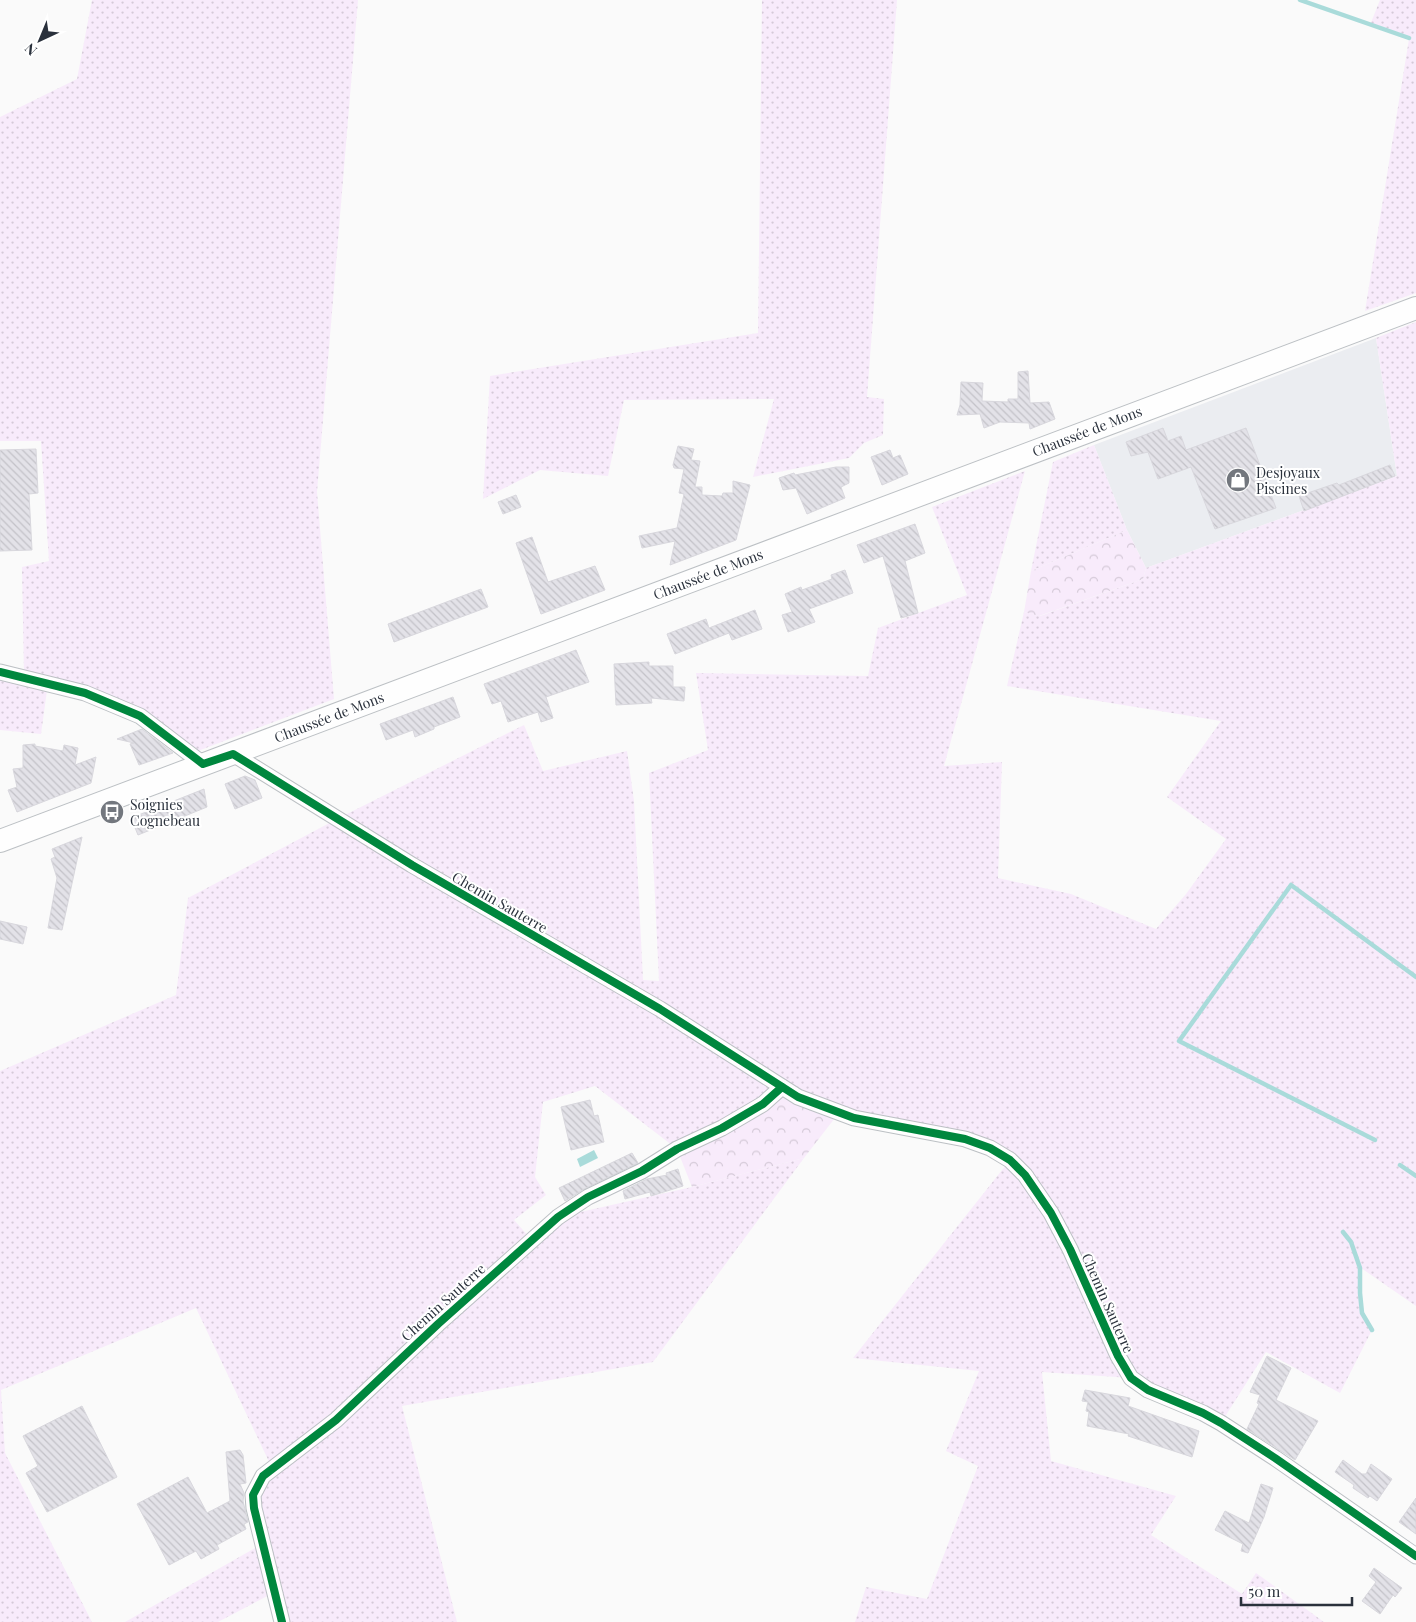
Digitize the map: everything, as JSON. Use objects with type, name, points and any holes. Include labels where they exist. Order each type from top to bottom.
[{"type":"main road","name":"Chaussée de Mons","points":[[0,841],[1416,308]]},
{"type":"street","points":[[0,672],[86,693],[132,713],[163,733],[203,764]]},
{"type":"street","name":"Chemin Sauterre","points":[[233,754],[420,869],[660,1009],[798,1098],[838,1114],[965,1139],[990,1148],[1010,1160],[1025,1175],[1051,1213],[1074,1257],[1118,1356],[1131,1378],[1148,1390],[1203,1413],[1221,1424],[1416,1556]]},
{"type":"street","name":"Chemin Sauterre","points":[[282,1622],[254,1508],[254,1495],[257,1485],[263,1476],[336,1420],[438,1324],[558,1217],[588,1197],[722,1128],[763,1104],[782,1087]]},
{"type":"shaded area","points":[[1376,338],[1397,476],[1146,568],[1127,530],[1094,445]]},
{"type":"green space","points":[[92,0],[358,0],[317,492],[334,699],[190,754],[163,733],[48,683],[41,734],[0,730],[0,672],[24,676],[22,567],[49,561],[41,441],[0,441],[0,117],[77,79]]},
{"type":"green space","points":[[762,0],[897,0],[867,397],[884,399],[883,435],[864,443],[849,458],[753,477],[774,399],[624,400],[608,476],[540,470],[483,499],[490,376],[758,333]]},
{"type":"green space","points":[[1380,0],[1416,0],[1416,293],[1365,311],[1409,39],[1370,25]]},
{"type":"green space","points":[[1416,322],[1416,1306],[1361,1268],[1361,1300],[1372,1330],[1340,1393],[1266,1352],[1221,1423],[1131,1378],[1042,1372],[1051,1461],[1176,1496],[1151,1535],[1242,1594],[1256,1573],[1324,1622],[855,1622],[866,1587],[927,1599],[978,1466],[946,1451],[979,1371],[853,1358],[1010,1160],[990,1148],[838,1114],[677,1149],[595,1086],[543,1102],[535,1177],[546,1195],[514,1220],[531,1239],[558,1217],[692,1187],[804,1158],[653,1362],[402,1406],[457,1622],[282,1622],[275,1592],[218,1622],[125,1622],[262,1544],[254,1508],[272,1468],[196,1308],[1,1390],[5,1453],[92,1622],[0,1622],[0,1071],[176,995],[188,898],[337,819],[524,725],[543,771],[627,751],[634,801],[643,980],[659,981],[649,773],[708,750],[696,673],[868,676],[878,628],[967,595],[932,507],[1025,471],[944,766],[1002,762],[998,878],[1071,894],[1156,929],[1186,894],[1226,839],[1167,797],[1221,721],[1007,686],[1024,612],[1040,616],[1143,579],[1146,568],[1397,476],[1376,338]]},
{"type":"green space","points":[[1094,445],[1127,530],[1031,571],[1053,462]]},
{"type":"green space","points":[[1127,530],[1146,568],[1143,579],[1039,616],[1024,612],[1031,571]]},
{"type":"green space","points":[[782,1087],[838,1114],[804,1158],[692,1187],[677,1149]]},
{"type":"water","points":[[594,1150],[598,1158],[580,1167],[577,1159]]},
{"type":"building","points":[[1028,371],[1030,403],[1049,402],[1055,419],[1030,429],[1029,423],[1000,422],[984,428],[980,414],[957,415],[960,405],[961,382],[983,383],[982,401],[1008,402],[1008,399],[1018,399],[1018,372]]},
{"type":"building","name":"Desjoyaux Piscines","points":[[1163,428],[1168,441],[1181,436],[1186,450],[1246,428],[1276,508],[1215,529],[1191,467],[1158,479],[1148,452],[1131,456],[1126,442]]},
{"type":"building","points":[[678,446],[694,449],[691,460],[700,461],[695,487],[702,487],[702,495],[722,496],[723,493],[733,493],[733,481],[750,485],[736,540],[670,565],[675,541],[642,548],[639,536],[677,528],[684,494],[679,493],[684,469],[674,468],[673,465]]},
{"type":"building","points":[[36,449],[38,493],[29,494],[32,550],[0,551],[0,450]]},
{"type":"building","points":[[890,450],[893,458],[900,455],[908,474],[882,485],[871,457]]},
{"type":"building","points":[[1390,465],[1395,476],[1304,511],[1299,496],[1337,483],[1339,485]]},
{"type":"building","points":[[836,467],[849,467],[849,483],[841,487],[845,498],[807,514],[796,488],[783,490],[779,478],[794,473],[795,475]]},
{"type":"building","points":[[516,495],[521,507],[503,514],[498,502]]},
{"type":"building","points":[[915,524],[925,553],[905,561],[918,613],[901,618],[883,556],[864,563],[857,545]]},
{"type":"building","points":[[532,537],[548,582],[595,566],[605,590],[541,614],[516,543]]},
{"type":"building","points":[[845,570],[853,593],[809,609],[815,622],[788,632],[782,615],[792,612],[785,594],[801,587],[802,590],[832,579],[831,575]]},
{"type":"building","points":[[481,589],[488,607],[394,642],[388,624]]},
{"type":"building","points":[[755,610],[762,629],[732,640],[729,633],[675,654],[667,634],[706,619],[709,628]]},
{"type":"building","points":[[576,650],[589,682],[546,697],[553,718],[541,722],[538,712],[508,722],[501,701],[492,704],[484,684]]},
{"type":"building","points":[[649,662],[649,666],[673,666],[673,687],[685,687],[684,701],[651,698],[652,703],[616,705],[614,664]]},
{"type":"building","points":[[453,697],[460,717],[415,737],[413,730],[386,740],[380,724]]},
{"type":"building","points":[[142,729],[173,753],[139,765],[130,744],[134,743],[117,739]]},
{"type":"building","points":[[35,744],[35,746],[63,751],[64,745],[78,748],[75,765],[96,757],[91,783],[17,812],[8,790],[17,787],[13,769],[23,768],[23,745]]},
{"type":"building","points":[[245,776],[255,780],[262,798],[235,809],[225,784]]},
{"type":"building","points":[[204,789],[207,807],[138,835],[131,818]]},
{"type":"building","points":[[82,837],[62,930],[48,928],[57,878],[51,859],[55,857],[52,849]]},
{"type":"building","points":[[0,921],[27,927],[23,944],[0,939]]},
{"type":"building","points":[[590,1100],[594,1116],[598,1115],[604,1142],[571,1150],[561,1107]]},
{"type":"building","points":[[632,1153],[638,1163],[584,1189],[565,1201],[559,1188]]},
{"type":"building","points":[[678,1169],[683,1186],[651,1196],[650,1192],[625,1199],[623,1191],[647,1179],[667,1175],[666,1173]]},
{"type":"building","points":[[1267,1356],[1291,1368],[1276,1400],[1318,1421],[1295,1460],[1247,1429],[1259,1404],[1257,1403],[1260,1395],[1250,1392]]},
{"type":"building","points":[[1085,1390],[1130,1398],[1128,1406],[1199,1431],[1192,1457],[1128,1436],[1129,1434],[1087,1426],[1089,1412],[1086,1411],[1088,1402],[1082,1401]]},
{"type":"building","points":[[82,1406],[117,1477],[47,1512],[26,1473],[38,1466],[23,1436]]},
{"type":"building","points":[[240,1450],[243,1455],[246,1483],[240,1484],[244,1493],[243,1501],[248,1522],[244,1524],[246,1529],[217,1545],[219,1549],[201,1559],[196,1551],[169,1565],[137,1504],[188,1477],[207,1513],[230,1501],[226,1452]]},
{"type":"building","points":[[1343,1460],[1362,1474],[1366,1474],[1371,1464],[1392,1479],[1377,1501],[1370,1496],[1368,1498],[1353,1488],[1354,1485],[1335,1472]]},
{"type":"building","points":[[1261,1484],[1273,1488],[1264,1517],[1248,1553],[1241,1551],[1243,1544],[1215,1530],[1225,1511],[1249,1523]]},
{"type":"building","points":[[1416,1498],[1416,1534],[1399,1522]]},
{"type":"building","points":[[1374,1568],[1402,1588],[1395,1597],[1393,1595],[1380,1614],[1362,1601],[1376,1582],[1369,1576]]},
{"type":"waterway","points":[[1300,0],[1409,38]]},
{"type":"waterway","points":[[1375,1140],[1179,1041],[1291,885],[1416,977]]},
{"type":"waterway","points":[[1400,1165],[1416,1176]]},
{"type":"waterway","points":[[1343,1232],[1351,1242],[1360,1268],[1362,1313],[1372,1330]]},
{"type":"cycle path","points":[[0,672],[85,693],[140,716],[203,764],[233,754],[412,865],[660,1009],[798,1097],[854,1118],[965,1139],[990,1148],[1010,1160],[1025,1175],[1051,1213],[1070,1249],[1118,1356],[1131,1378],[1148,1390],[1203,1413],[1221,1423],[1275,1458],[1416,1556]]},
{"type":"cycle path","points":[[282,1622],[254,1508],[253,1495],[263,1476],[336,1420],[438,1324],[558,1217],[588,1197],[642,1171],[677,1149],[722,1128],[763,1104],[782,1087]]},
{"type":"place","name":"Desjoyaux Piscines","points":[[1238,480]]},
{"type":"place","name":"Soignies Cognebeau","points":[[112,812]]}]
